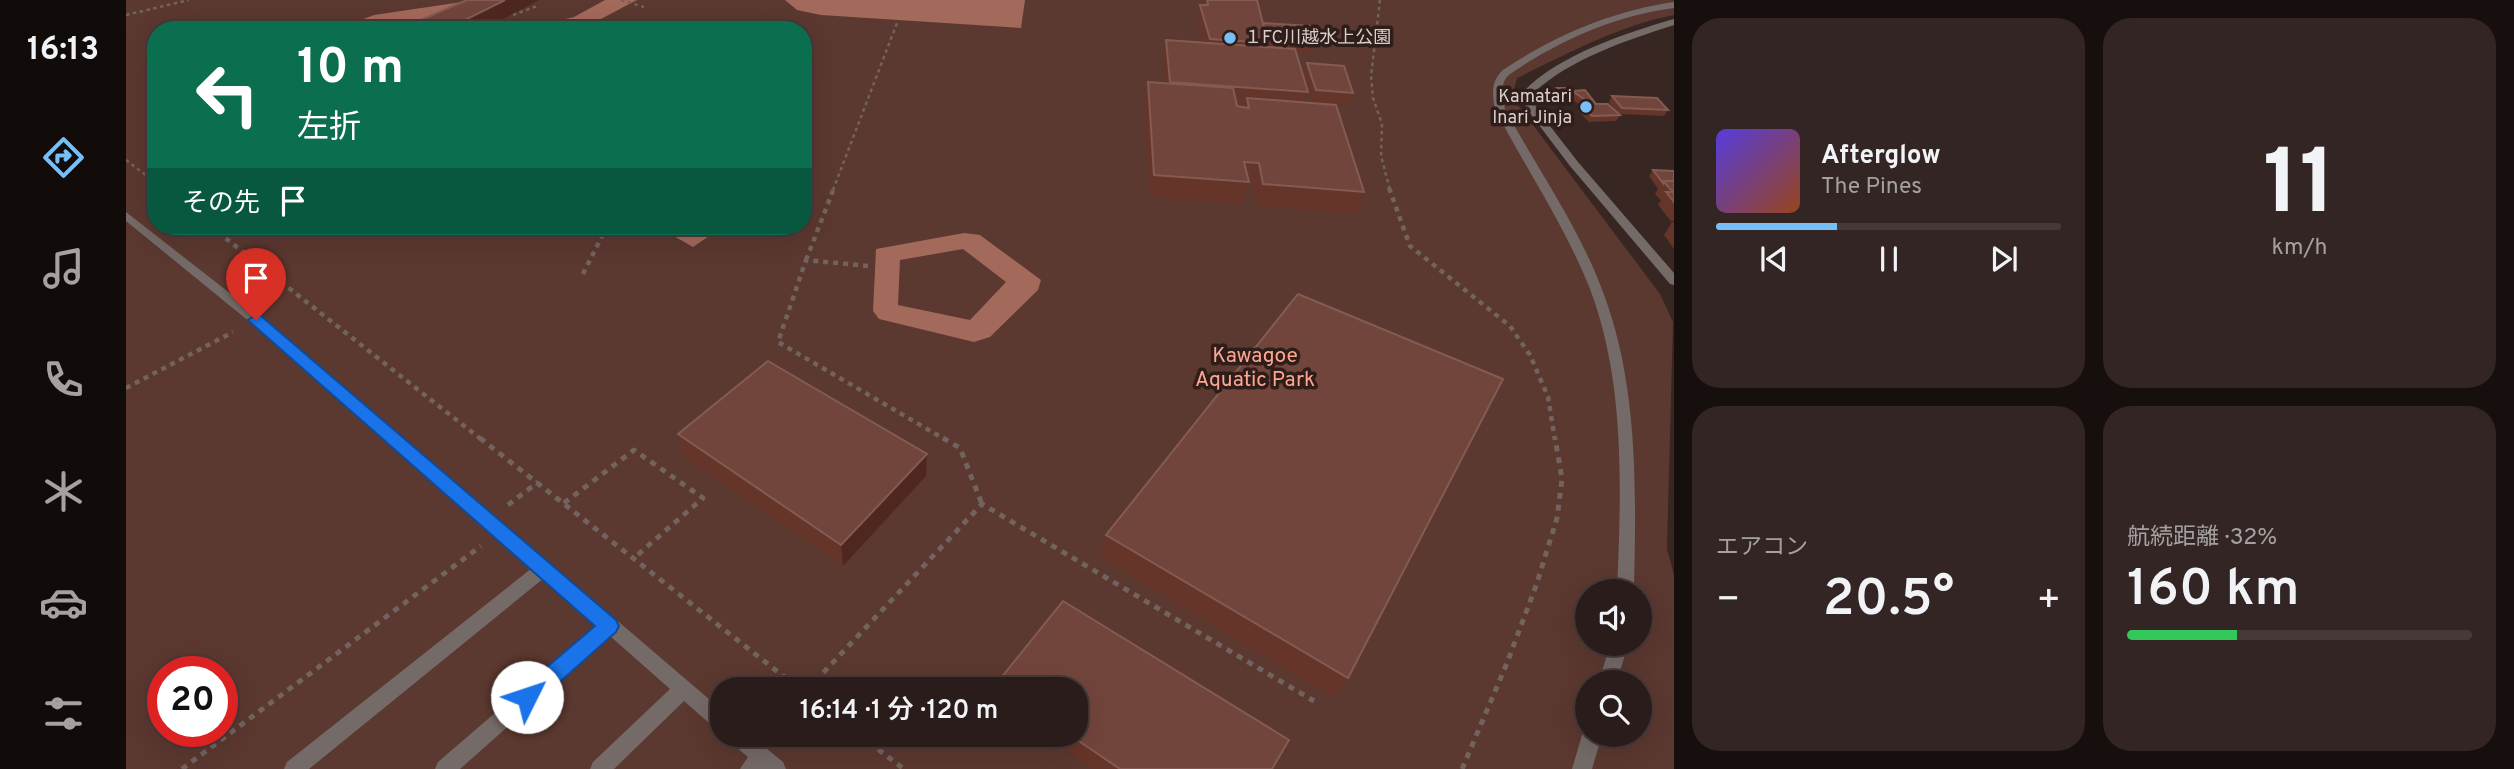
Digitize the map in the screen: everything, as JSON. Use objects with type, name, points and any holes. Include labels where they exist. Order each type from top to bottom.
[{"type":"street","points":[[1626,579],[1628,514],[1622,413],[1611,340],[1596,291],[1560,217],[1500,109],[1497,94],[1500,78],[1511,69],[1581,29],[1614,17],[1674,5]]},
{"type":"street","points":[[1674,22],[1576,62],[1537,82],[1528,92],[1531,108],[1567,155],[1674,281]]},
{"type":"street","points":[[126,215],[147,232]]},
{"type":"street","points":[[151,235],[256,320],[710,712]]},
{"type":"street","points":[[294,769],[543,569]]},
{"type":"street","points":[[445,769],[609,626]]},
{"type":"street","points":[[600,769],[683,689]]},
{"type":"street","points":[[746,747],[762,765]]},
{"type":"street","points":[[1582,769],[1588,747]]},
{"type":"path","points":[[126,15],[189,0]]},
{"type":"path","points":[[621,0],[644,7]]},
{"type":"path","points":[[1380,0],[1371,76],[1373,98],[1381,124],[1381,156],[1392,198],[1410,246],[1510,326],[1530,355],[1548,397],[1562,479],[1557,518],[1537,583],[1462,769]]},
{"type":"path","points":[[513,15],[537,6]]},
{"type":"path","points":[[897,23],[806,260],[778,342],[960,448],[982,504],[1314,701]]},
{"type":"path","points":[[126,160],[147,176]]},
{"type":"path","points":[[126,167],[132,165]]},
{"type":"path","points":[[222,235],[785,677]]},
{"type":"path","points":[[583,274],[602,235]]},
{"type":"path","points":[[806,260],[868,266]]},
{"type":"path","points":[[126,388],[256,320]]},
{"type":"path","points":[[564,503],[634,450],[703,498],[634,558]]},
{"type":"path","points":[[183,769],[495,525],[538,482]]},
{"type":"path","points":[[819,677],[982,504]]},
{"type":"path","points":[[875,747],[904,769]]},
{"type":"green space","name":"Kawagoe Aquatic Park","points":[[126,0],[1674,0],[1674,15],[1613,33],[1517,78],[1512,97],[1660,294],[1673,322],[1667,549],[1674,575],[1674,769],[126,769]]},
{"type":"shaded area","points":[[605,0],[637,0],[597,21],[554,21],[574,17]]},
{"type":"shaded area","points":[[785,0],[1025,0],[1021,28],[821,15],[797,10]]},
{"type":"shaded area","points":[[462,2],[443,18],[358,21],[374,15]]},
{"type":"shaded area","points":[[964,233],[980,235],[1041,280],[1038,290],[990,337],[974,342],[879,319],[873,311],[876,249]],"holes":[[[963,249],[1006,282],[970,320],[898,305],[900,260]]]},
{"type":"shaded area","points":[[672,235],[711,235],[693,247]]},
{"type":"building","points":[[467,0],[505,0],[463,21],[419,21]]},
{"type":"building","points":[[1207,0],[1257,0],[1268,43],[1210,39],[1200,5],[1208,5]]},
{"type":"building","points":[[1263,23],[1311,26],[1315,43],[1268,39]]},
{"type":"building","points":[[1166,40],[1295,49],[1308,92],[1170,82]]},
{"type":"building","points":[[1307,63],[1344,66],[1353,93],[1316,90]]},
{"type":"building","points":[[1148,82],[1233,88],[1237,106],[1249,108],[1247,98],[1336,105],[1364,192],[1263,184],[1259,163],[1244,162],[1249,182],[1154,175]]},
{"type":"building","points":[[1557,88],[1565,88],[1569,93],[1561,93]]},
{"type":"building","points":[[1585,90],[1596,104],[1608,104],[1620,115],[1592,116],[1581,105],[1590,103],[1572,91]]},
{"type":"building","points":[[1612,96],[1657,98],[1668,110],[1622,108]]},
{"type":"building","points":[[1653,170],[1674,171],[1674,181],[1663,183]]},
{"type":"building","points":[[1663,181],[1674,181],[1674,202],[1666,192],[1673,192]]},
{"type":"building","points":[[1298,294],[1503,379],[1348,678],[1106,535]]},
{"type":"building","points":[[768,361],[927,454],[841,545],[678,434]]},
{"type":"building","points":[[1063,601],[1289,740],[1272,769],[1120,769],[1088,747],[1088,677],[1002,677]]},
{"type":"place","name":"１FC川越水上公園","points":[[1230,38]]},
{"type":"place","name":"Kamatari Inari Jinja","points":[[1586,107]]},
{"type":"route","points":[[256,320],[609,626],[527,697]]}]
